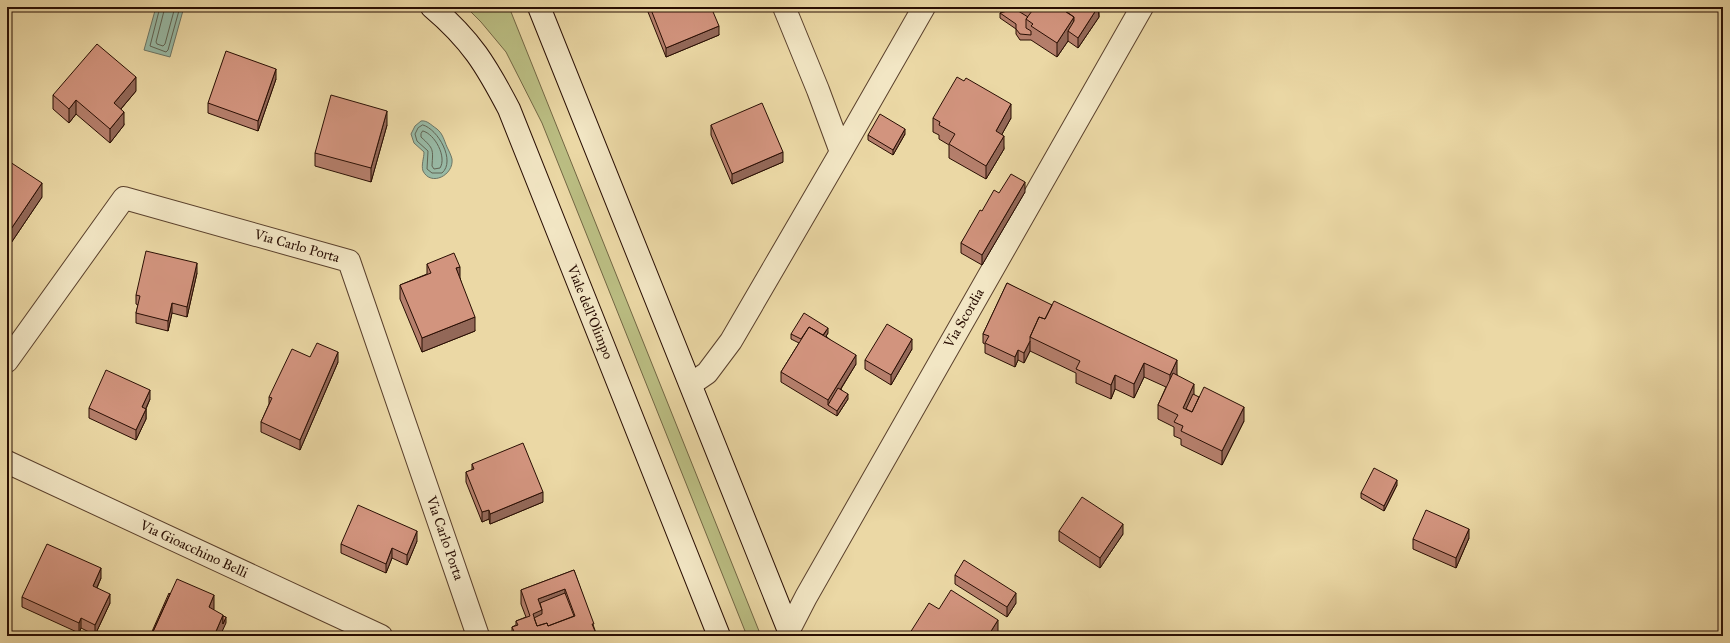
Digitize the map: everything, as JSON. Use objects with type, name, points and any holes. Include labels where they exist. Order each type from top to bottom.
[{"type":"street","name":"Viale dell'Olimpo","points":[[432,7],[451,23],[471,45],[490,72],[509,110],[719,636]]},
{"type":"street","points":[[539,7],[790,633]]},
{"type":"street","points":[[784,7],[818,90],[841,152]]},
{"type":"street","points":[[691,384],[707,373],[731,341],[924,7]]},
{"type":"street","name":"Via Scordia","points":[[790,633],[809,590],[1142,7]]},
{"type":"street","name":"Via Carlo Porta","points":[[7,361],[124,198],[349,261],[478,636]]},
{"type":"street","name":"Via Gioacchino Belli","points":[[7,462],[380,636]]},
{"type":"green space","points":[[466,7],[509,7],[761,636],[747,636],[542,123],[506,52],[481,22]]},
{"type":"water","points":[[156,7],[184,7],[170,57],[144,50]]},
{"type":"water","points":[[421,121],[427,122],[439,131],[451,156],[452,165],[446,174],[441,177],[431,178],[427,176],[422,169],[424,152],[414,143],[411,134],[415,126]]},
{"type":"building","points":[[650,7],[711,7],[719,26],[666,48]]},
{"type":"building","points":[[1025,7],[1066,7],[1064,10],[1074,17],[1057,43],[1031,26],[1033,24],[1026,19],[1032,11]]},
{"type":"building","points":[[1069,7],[1098,7],[1078,38],[1068,31],[1074,21],[1074,17],[1066,12]]},
{"type":"building","points":[[1015,9],[1028,17],[1026,19],[1026,28],[1031,31],[1031,35],[1020,34],[1016,29],[1016,24],[1000,13]]},
{"type":"building","points":[[97,44],[136,77],[114,103],[124,112],[110,129],[76,100],[69,109],[53,95]]},
{"type":"building","points":[[226,51],[276,69],[258,121],[208,103]]},
{"type":"building","points":[[957,77],[964,81],[966,78],[1011,104],[996,131],[1004,136],[986,166],[949,144],[955,134],[939,125],[940,122],[933,118]]},
{"type":"building","points":[[331,95],[387,111],[371,168],[315,153]]},
{"type":"building","points":[[762,103],[783,152],[732,174],[711,125]]},
{"type":"building","points":[[880,114],[905,129],[893,150],[868,135]]},
{"type":"building","points":[[7,160],[42,183],[11,229],[7,226]]},
{"type":"building","points":[[1011,174],[1025,182],[982,255],[961,243],[980,210],[982,211],[994,190],[999,193]]},
{"type":"building","points":[[146,251],[197,263],[187,307],[172,303],[168,321],[136,313],[140,296],[136,295]]},
{"type":"building","points":[[454,253],[460,267],[456,268],[475,317],[422,338],[400,285],[431,273],[427,264]]},
{"type":"building","points":[[1007,283],[1052,305],[1045,319],[1039,317],[1024,353],[1018,350],[1015,357],[985,343],[989,336],[983,334]]},
{"type":"building","points":[[1054,301],[1177,360],[1170,375],[1144,363],[1134,384],[1115,375],[1111,385],[1076,369],[1080,361],[1030,337],[1039,317],[1045,319]]},
{"type":"building","points":[[804,313],[828,328],[823,335],[809,327],[801,339],[791,334]]},
{"type":"building","points":[[887,324],[912,339],[891,375],[865,360]]},
{"type":"building","points":[[809,327],[856,355],[828,400],[781,372]]},
{"type":"building","points":[[317,343],[338,352],[300,440],[261,422],[272,398],[269,397],[292,349],[310,357]]},
{"type":"building","points":[[106,370],[150,390],[142,407],[146,409],[136,430],[89,408]]},
{"type":"building","points":[[1173,373],[1194,384],[1183,408],[1192,412],[1204,387],[1244,407],[1222,451],[1181,431],[1183,426],[1174,422],[1178,415],[1158,405]]},
{"type":"building","points":[[838,388],[848,394],[837,411],[828,405]]},
{"type":"building","points":[[1193,394],[1199,397],[1192,412],[1186,409]]},
{"type":"building","points":[[523,443],[543,492],[490,514],[489,510],[482,512],[466,472],[474,469],[472,464]]},
{"type":"building","points":[[1374,468],[1397,480],[1384,506],[1361,493]]},
{"type":"building","points":[[1082,497],[1123,524],[1100,558],[1059,531]]},
{"type":"building","points":[[358,505],[417,531],[407,555],[392,548],[386,564],[341,544]]},
{"type":"building","points":[[1426,510],[1469,529],[1456,558],[1413,539]]},
{"type":"building","points":[[47,544],[101,568],[93,586],[110,594],[95,625],[81,618],[79,623],[22,597]]},
{"type":"building","points":[[964,560],[1016,593],[1007,607],[955,575]]},
{"type":"building","points":[[574,570],[597,636],[516,636],[512,627],[518,625],[516,621],[530,616],[521,590]],"holes":[[[565,589],[575,616],[548,626],[547,623],[537,626],[533,614],[542,610],[538,599]]]},
{"type":"building","points":[[177,579],[214,595],[209,607],[223,615],[214,636],[151,636]]},
{"type":"building","points":[[951,590],[998,620],[988,636],[908,636],[929,603],[939,609]]},
{"type":"building","points":[[169,593],[170,594],[150,636]]},
{"type":"building","points":[[565,593],[574,616],[548,626],[547,623],[537,626],[534,618],[542,614],[540,603]]},
{"type":"building","points":[[223,616],[226,617],[223,624]]}]
